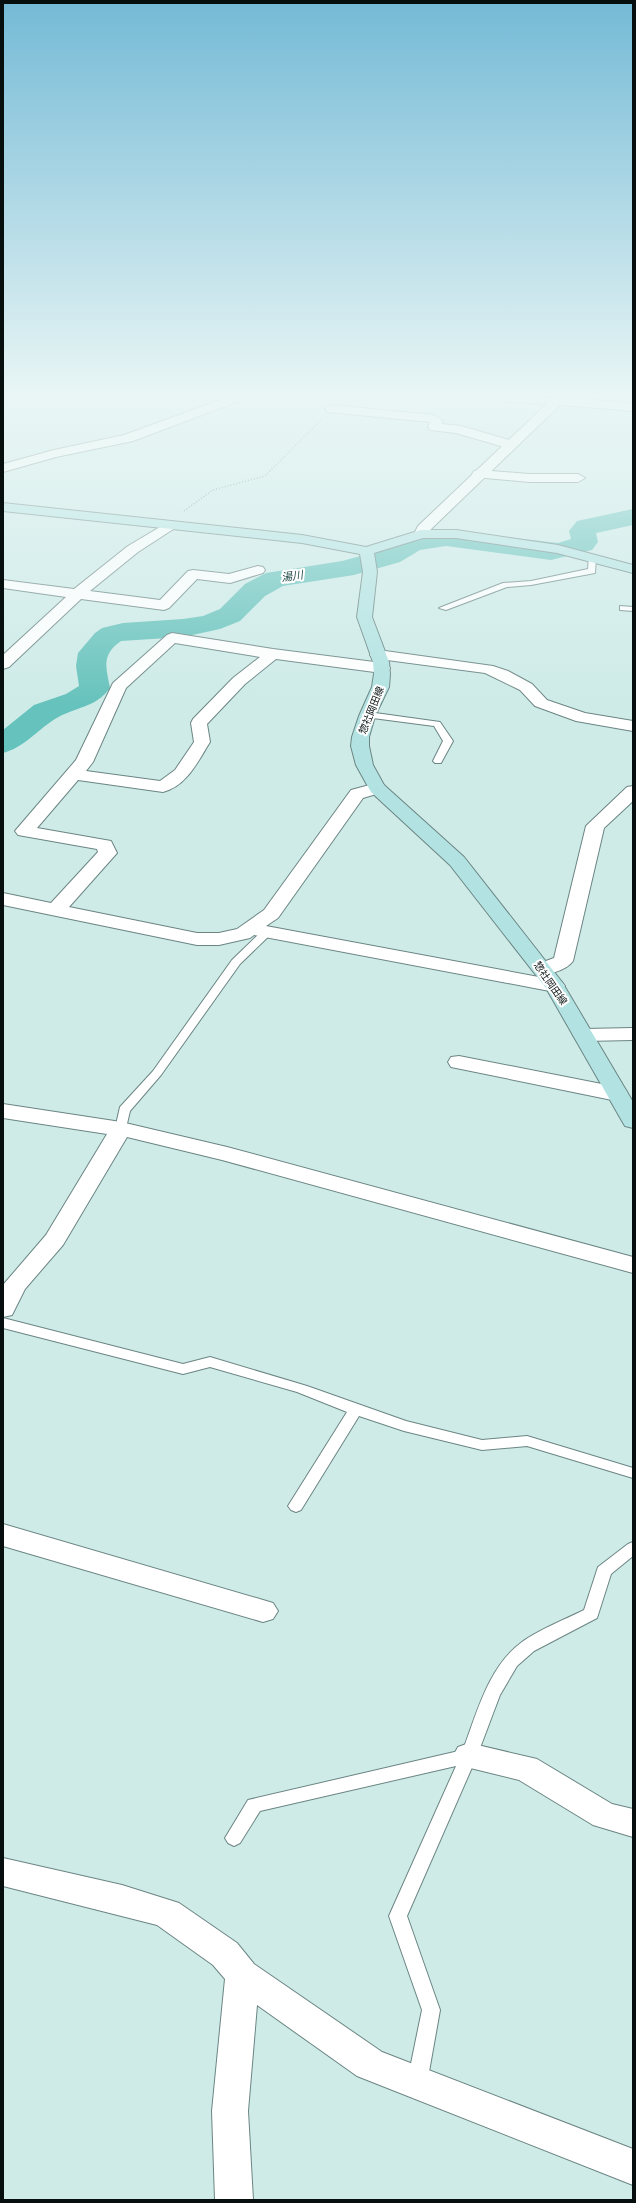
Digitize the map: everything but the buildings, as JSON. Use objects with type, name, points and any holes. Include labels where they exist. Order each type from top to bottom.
[{"type":"main road","points":[[3,507],[302,539],[344,545],[366,551],[400,542],[421,534],[456,534],[558,548],[633,569]]},
{"type":"main road","name":"惣社岡田線","points":[[366,551],[371,559],[364,612],[380,661],[382,679],[380,691],[361,730],[359,744],[362,761],[377,788],[457,861],[555,986],[633,1121]]},
{"type":"street","points":[[421,534],[424,528],[453,500]]},
{"type":"street","points":[[3,664],[77,594],[133,549],[168,524]]},
{"type":"street","points":[[3,584],[164,605],[193,574],[230,579],[258,570]]},
{"type":"street","points":[[55,910],[108,853],[104,845],[24,831],[84,762],[119,686],[172,638],[273,654],[487,669],[502,674],[526,687],[541,703],[582,717],[633,726]]},
{"type":"street","points":[[73,774],[163,787],[181,774],[202,742],[199,723],[239,681],[273,654]]},
{"type":"street","points":[[260,930],[357,794],[377,788]]},
{"type":"street","points":[[542,969],[563,961],[595,826],[633,791]]},
{"type":"street","points":[[3,899],[197,939],[219,940],[260,930],[555,986]]},
{"type":"street","points":[[584,1035],[633,1034]]},
{"type":"street","points":[[459,1062],[617,1094]]},
{"type":"street","points":[[3,1111],[121,1129],[226,1154],[633,1265]]},
{"type":"street","points":[[3,1309],[9,1285],[55,1240],[121,1129]]},
{"type":"street","points":[[3,1535],[263,1611]]},
{"type":"street","points":[[469,1756],[526,1768],[604,1815],[633,1823]]},
{"type":"street","points":[[3,1872],[122,1900],[166,1913],[225,1954],[242,1975],[370,2064],[416,2084],[633,2166]]},
{"type":"street","points":[[234,2200],[230,2110],[242,1975]]},
{"type":"lane","points":[[442,608],[506,585],[532,583],[555,577],[592,571],[592,557]]},
{"type":"lane","points":[[623,608],[633,609]]},
{"type":"lane","points":[[368,715],[437,724],[448,741],[438,761]]},
{"type":"lane","points":[[121,1129],[124,1110],[157,1073],[260,930]]},
{"type":"lane","points":[[3,1323],[183,1369],[210,1362],[302,1389],[356,1410],[404,1426],[482,1445],[527,1440],[633,1473]]},
{"type":"lane","points":[[296,1506],[356,1410]]},
{"type":"lane","points":[[416,2084],[431,2010],[398,1916],[469,1756],[492,1694],[511,1661],[528,1646],[590,1614],[604,1571],[633,1548]]},
{"type":"lane","points":[[234,1838],[254,1806],[469,1756]]},
{"type":"path","points":[[168,524],[200,500]]},
{"type":"waterway","name":"湯川","points":[[3,743],[15,736],[45,712],[77,700],[95,688],[91,666],[93,653],[105,639],[112,634],[183,628],[210,623],[230,615],[255,590],[276,579],[344,569],[391,556],[413,543],[446,538],[551,552],[561,551],[583,544],[585,542],[582,531],[586,527],[633,517]]}]
